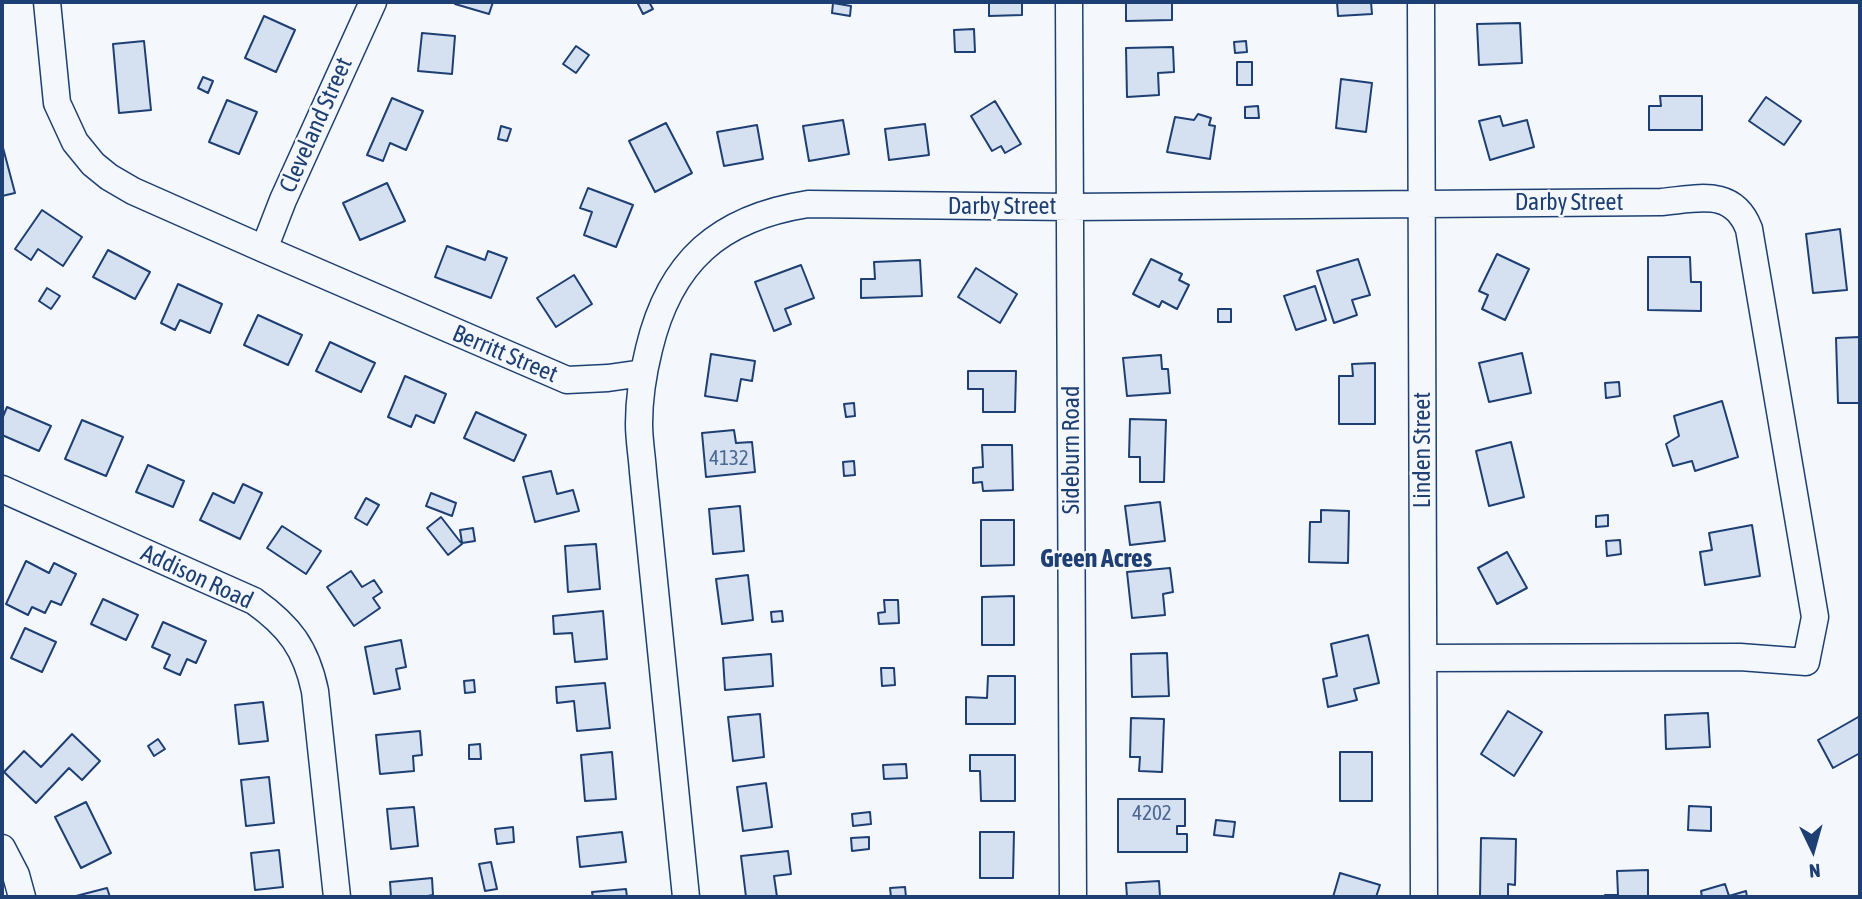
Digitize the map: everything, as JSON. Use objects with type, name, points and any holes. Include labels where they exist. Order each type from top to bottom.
[{"type":"street","name":"Berritt Street","points":[[47,2],[57,103],[75,142],[93,164],[133,191],[567,380],[643,373]]},
{"type":"street","name":"Cleveland Street","points":[[264,249],[283,200],[373,2]]},
{"type":"street","name":"Sideburn Road","points":[[1069,2],[1073,897]]},
{"type":"street","name":"Linden Street","points":[[1421,2],[1424,897]]},
{"type":"street","name":"Darby Street","points":[[643,373],[656,320],[675,281],[710,243],[749,219],[808,204],[1070,207],[1661,202],[1713,199],[1730,203],[1740,212],[1749,229],[1815,617],[1806,662],[1740,657],[1424,658]]},
{"type":"street","points":[[643,373],[639,422],[642,460],[686,897]]},
{"type":"street","name":"Addison Road","points":[[2,489],[254,601],[276,617],[290,632],[303,652],[315,691],[337,897]]},
{"type":"street","points":[[2,848],[16,875],[22,897]]},
{"type":"building","points":[[493,2],[489,14],[455,4]]},
{"type":"building","points":[[637,2],[649,2],[653,9],[643,14]]},
{"type":"building","points":[[989,2],[1022,2],[1022,15],[989,16]]},
{"type":"building","points":[[1126,2],[1172,2],[1172,20],[1126,21]]},
{"type":"building","points":[[1337,2],[1371,2],[1372,14],[1338,16]]},
{"type":"building","points":[[833,3],[851,6],[850,16],[832,13]]},
{"type":"building","points":[[264,16],[295,30],[276,72],[245,58]]},
{"type":"building","points":[[1520,23],[1522,63],[1479,65],[1477,24]]},
{"type":"building","points":[[974,29],[975,52],[955,52],[954,30]]},
{"type":"building","points":[[422,33],[455,36],[452,74],[418,71]]},
{"type":"building","points":[[144,41],[151,110],[119,113],[113,44]]},
{"type":"building","points":[[1246,41],[1247,52],[1235,53],[1234,42]]},
{"type":"building","points":[[576,46],[589,55],[576,73],[563,64]]},
{"type":"building","points":[[1173,47],[1174,72],[1158,73],[1159,95],[1127,97],[1126,48]]},
{"type":"building","points":[[1237,62],[1252,62],[1252,85],[1237,85]]},
{"type":"building","points":[[203,77],[213,81],[208,93],[198,88]]},
{"type":"building","points":[[1341,79],[1372,83],[1366,132],[1336,128]]},
{"type":"building","points":[[1660,96],[1702,96],[1702,130],[1649,130],[1649,106],[1661,106]]},
{"type":"building","points":[[1766,97],[1801,121],[1784,145],[1749,121]]},
{"type":"building","points":[[392,98],[423,111],[406,150],[390,143],[383,161],[367,155]]},
{"type":"building","points":[[227,100],[257,112],[239,154],[209,142]]},
{"type":"building","points":[[995,101],[1021,144],[1005,153],[1001,146],[992,151],[971,116]]},
{"type":"building","points":[[1258,106],[1259,118],[1245,118],[1245,107]]},
{"type":"building","points":[[1198,114],[1211,118],[1209,125],[1215,126],[1210,159],[1167,152],[1175,117],[1194,120]]},
{"type":"building","points":[[1500,116],[1503,126],[1527,120],[1534,147],[1490,160],[1479,121]]},
{"type":"building","points":[[843,120],[849,154],[809,161],[803,126]]},
{"type":"building","points":[[666,123],[692,173],[655,192],[629,141]]},
{"type":"building","points":[[925,124],[929,155],[889,160],[885,129]]},
{"type":"building","points":[[757,125],[763,159],[724,166],[717,132]]},
{"type":"building","points":[[501,126],[511,129],[507,141],[498,139]]},
{"type":"building","points":[[2,144],[15,193],[2,196]]},
{"type":"building","points":[[387,183],[405,221],[360,240],[343,203]]},
{"type":"building","points":[[588,188],[633,205],[616,247],[584,235],[592,212],[580,208]]},
{"type":"building","points":[[42,210],[82,237],[63,266],[38,249],[31,260],[15,249]]},
{"type":"building","points":[[1840,229],[1847,290],[1813,293],[1806,234]]},
{"type":"building","points":[[447,246],[485,260],[488,251],[507,258],[491,298],[435,277]]},
{"type":"building","points":[[108,250],[150,272],[135,299],[93,277]]},
{"type":"building","points":[[1497,254],[1529,269],[1505,320],[1482,309],[1488,295],[1479,291]]},
{"type":"building","points":[[1648,257],[1690,257],[1691,282],[1701,282],[1701,311],[1648,310]]},
{"type":"building","points":[[1151,259],[1182,274],[1179,280],[1189,285],[1177,309],[1162,301],[1159,307],[1133,294]]},
{"type":"building","points":[[1358,259],[1370,295],[1352,300],[1357,315],[1334,323],[1317,271]]},
{"type":"building","points":[[920,260],[922,296],[861,298],[861,279],[875,279],[874,262]]},
{"type":"building","points":[[801,265],[814,298],[785,309],[791,324],[774,331],[755,282]]},
{"type":"building","points":[[976,268],[1017,294],[1000,323],[958,297]]},
{"type":"building","points":[[574,275],[592,304],[556,327],[537,298]]},
{"type":"building","points":[[178,284],[222,304],[210,333],[180,320],[175,330],[161,323]]},
{"type":"building","points":[[1315,286],[1326,320],[1296,330],[1284,296]]},
{"type":"building","points":[[47,288],[60,296],[51,309],[39,301]]},
{"type":"building","points":[[1218,309],[1231,309],[1231,322],[1218,322]]},
{"type":"building","points":[[258,315],[302,335],[288,365],[244,345]]},
{"type":"building","points":[[1860,337],[1860,403],[1838,403],[1836,338]]},
{"type":"building","points":[[330,342],[375,363],[361,392],[316,371]]},
{"type":"building","points":[[1522,353],[1531,393],[1489,402],[1479,363]]},
{"type":"building","points":[[711,354],[755,361],[752,381],[741,379],[737,401],[705,396]]},
{"type":"building","points":[[1161,355],[1162,369],[1168,369],[1170,393],[1127,396],[1123,358]]},
{"type":"building","points":[[1375,363],[1375,424],[1339,424],[1339,376],[1353,376],[1352,364]]},
{"type":"building","points":[[968,371],[1016,371],[1015,412],[983,412],[983,389],[968,389]]},
{"type":"building","points":[[405,376],[446,394],[434,423],[416,415],[411,427],[388,417]]},
{"type":"building","points":[[1619,382],[1620,396],[1606,398],[1605,383]]},
{"type":"building","points":[[1722,401],[1738,457],[1695,471],[1692,461],[1673,466],[1666,444],[1679,436],[1674,416]]},
{"type":"building","points":[[854,403],[855,416],[846,417],[844,404]]},
{"type":"building","points":[[7,407],[51,426],[39,451],[2,435],[2,419]]},
{"type":"building","points":[[476,412],[526,435],[514,461],[464,438]]},
{"type":"building","points":[[1130,419],[1166,420],[1164,482],[1140,482],[1140,457],[1129,457]]},
{"type":"building","points":[[82,420],[123,437],[106,476],[65,459]]},
{"type":"building","points":[[734,430],[736,443],[752,442],[755,472],[706,477],[702,433]]},
{"type":"building","points":[[1511,442],[1524,497],[1489,506],[1476,451]]},
{"type":"building","points":[[982,445],[1012,445],[1013,490],[983,491],[982,482],[973,483],[973,468],[983,467]]},
{"type":"building","points":[[854,461],[855,475],[844,476],[843,462]]},
{"type":"building","points":[[148,465],[184,481],[173,507],[136,492]]},
{"type":"building","points":[[551,471],[557,494],[573,490],[579,511],[535,522],[523,477]]},
{"type":"building","points":[[243,484],[262,493],[240,539],[200,520],[213,493],[234,503]]},
{"type":"building","points":[[431,493],[456,503],[452,516],[426,506]]},
{"type":"building","points":[[366,498],[379,505],[367,525],[355,518]]},
{"type":"building","points":[[1160,502],[1165,541],[1130,545],[1125,506]]},
{"type":"building","points":[[740,506],[744,551],[713,554],[709,509]]},
{"type":"building","points":[[1321,510],[1349,511],[1348,563],[1309,562],[1310,522],[1321,522]]},
{"type":"building","points":[[1608,515],[1608,526],[1596,527],[1596,516]]},
{"type":"building","points":[[441,517],[462,544],[448,555],[427,528]]},
{"type":"building","points":[[981,520],[1014,520],[1014,565],[981,566]]},
{"type":"building","points":[[1752,525],[1760,576],[1705,585],[1700,552],[1712,550],[1709,533]]},
{"type":"building","points":[[282,526],[321,551],[306,574],[267,548]]},
{"type":"building","points":[[473,528],[475,541],[462,543],[460,530]]},
{"type":"building","points":[[1620,540],[1621,554],[1607,556],[1606,541]]},
{"type":"building","points":[[596,544],[600,589],[568,592],[565,546]]},
{"type":"building","points":[[1507,552],[1527,588],[1497,604],[1478,568]]},
{"type":"building","points":[[26,561],[49,573],[54,563],[76,574],[61,605],[51,601],[45,613],[32,607],[28,615],[6,604]]},
{"type":"building","points":[[1170,568],[1173,592],[1163,594],[1165,615],[1132,618],[1127,572]]},
{"type":"building","points":[[351,571],[362,587],[374,580],[382,592],[373,598],[380,608],[354,626],[327,587]]},
{"type":"building","points":[[748,575],[753,620],[722,624],[716,579]]},
{"type":"building","points":[[1014,596],[1014,645],[982,645],[982,597]]},
{"type":"building","points":[[103,599],[138,615],[126,640],[91,624]]},
{"type":"building","points":[[884,600],[898,600],[899,623],[879,624],[878,613],[885,612]]},
{"type":"building","points":[[603,611],[607,659],[575,662],[572,633],[554,634],[553,616]]},
{"type":"building","points":[[782,611],[783,621],[772,622],[771,612]]},
{"type":"building","points":[[163,622],[206,641],[196,663],[187,659],[180,675],[164,668],[170,655],[152,647]]},
{"type":"building","points":[[25,628],[56,642],[42,672],[11,658]]},
{"type":"building","points":[[1368,635],[1379,683],[1354,689],[1357,700],[1328,707],[1323,679],[1337,676],[1331,644]]},
{"type":"building","points":[[401,640],[406,667],[396,669],[400,689],[374,694],[365,647]]},
{"type":"building","points":[[1167,653],[1169,696],[1132,697],[1131,654]]},
{"type":"building","points":[[771,654],[773,686],[725,690],[723,658]]},
{"type":"building","points":[[881,668],[894,668],[895,685],[882,686]]},
{"type":"building","points":[[988,676],[1015,676],[1015,724],[966,724],[966,697],[987,698]]},
{"type":"building","points":[[474,680],[475,692],[465,693],[464,681]]},
{"type":"building","points":[[605,683],[610,728],[577,731],[574,701],[557,703],[556,687]]},
{"type":"building","points":[[263,702],[268,741],[239,744],[235,705]]},
{"type":"building","points":[[1508,711],[1542,732],[1514,776],[1481,754]]},
{"type":"building","points":[[1708,713],[1710,747],[1666,749],[1665,715]]},
{"type":"building","points":[[760,714],[764,757],[733,761],[728,717]]},
{"type":"building","points":[[1860,716],[1860,753],[1833,768],[1818,740]]},
{"type":"building","points":[[1131,718],[1164,719],[1162,772],[1139,771],[1140,757],[1130,757]]},
{"type":"building","points":[[420,731],[422,755],[413,756],[414,771],[380,774],[376,735]]},
{"type":"building","points":[[72,734],[100,761],[82,780],[69,768],[36,803],[4,772],[24,751],[41,767]]},
{"type":"building","points":[[158,739],[165,749],[154,756],[148,746]]},
{"type":"building","points":[[480,744],[481,759],[469,759],[469,745]]},
{"type":"building","points":[[612,752],[616,799],[585,801],[581,755]]},
{"type":"building","points":[[1340,752],[1372,752],[1372,801],[1340,801]]},
{"type":"building","points":[[970,755],[1015,755],[1015,801],[981,801],[980,771],[970,771]]},
{"type":"building","points":[[906,764],[907,778],[884,779],[883,765]]},
{"type":"building","points":[[269,777],[274,823],[246,826],[241,780]]},
{"type":"building","points":[[766,783],[772,827],[743,831],[737,787]]},
{"type":"building","points":[[1118,799],[1185,799],[1185,826],[1177,826],[1177,834],[1187,834],[1187,852],[1118,852]]},
{"type":"building","points":[[86,802],[111,853],[81,868],[55,817]]},
{"type":"building","points":[[1689,806],[1711,807],[1711,831],[1688,830]]},
{"type":"building","points":[[414,807],[418,846],[391,849],[387,809]]},
{"type":"building","points":[[870,812],[871,824],[853,826],[852,814]]},
{"type":"building","points":[[1216,820],[1235,822],[1233,837],[1214,835]]},
{"type":"building","points":[[513,827],[514,842],[497,844],[495,829]]},
{"type":"building","points":[[622,832],[626,862],[580,867],[577,837]]},
{"type":"building","points":[[980,832],[1014,832],[1013,878],[980,878]]},
{"type":"building","points":[[869,837],[869,849],[852,851],[851,838]]},
{"type":"building","points":[[1481,838],[1516,839],[1515,885],[1508,884],[1508,897],[1480,897]]},
{"type":"building","points":[[279,850],[283,887],[255,890],[251,853]]},
{"type":"building","points":[[788,851],[791,874],[774,876],[777,897],[746,897],[741,856]]},
{"type":"building","points":[[491,862],[497,889],[485,891],[479,864]]},
{"type":"building","points":[[1648,870],[1648,897],[1605,897],[1618,895],[1617,871]]},
{"type":"building","points":[[1340,873],[1380,885],[1376,897],[1333,897]]},
{"type":"building","points":[[432,878],[433,895],[391,897],[390,882]]},
{"type":"building","points":[[1159,881],[1160,897],[1127,897],[1126,883]]},
{"type":"building","points":[[1725,884],[1729,896],[1746,891],[1747,897],[1702,897],[1701,891]]},
{"type":"building","points":[[905,887],[906,897],[891,897],[890,888]]},
{"type":"building","points":[[107,888],[110,897],[76,896]]},
{"type":"building","points":[[626,889],[627,897],[593,897],[592,892]]},
{"type":"district","name":"Green Acres","points":[[1096,559]]}]
